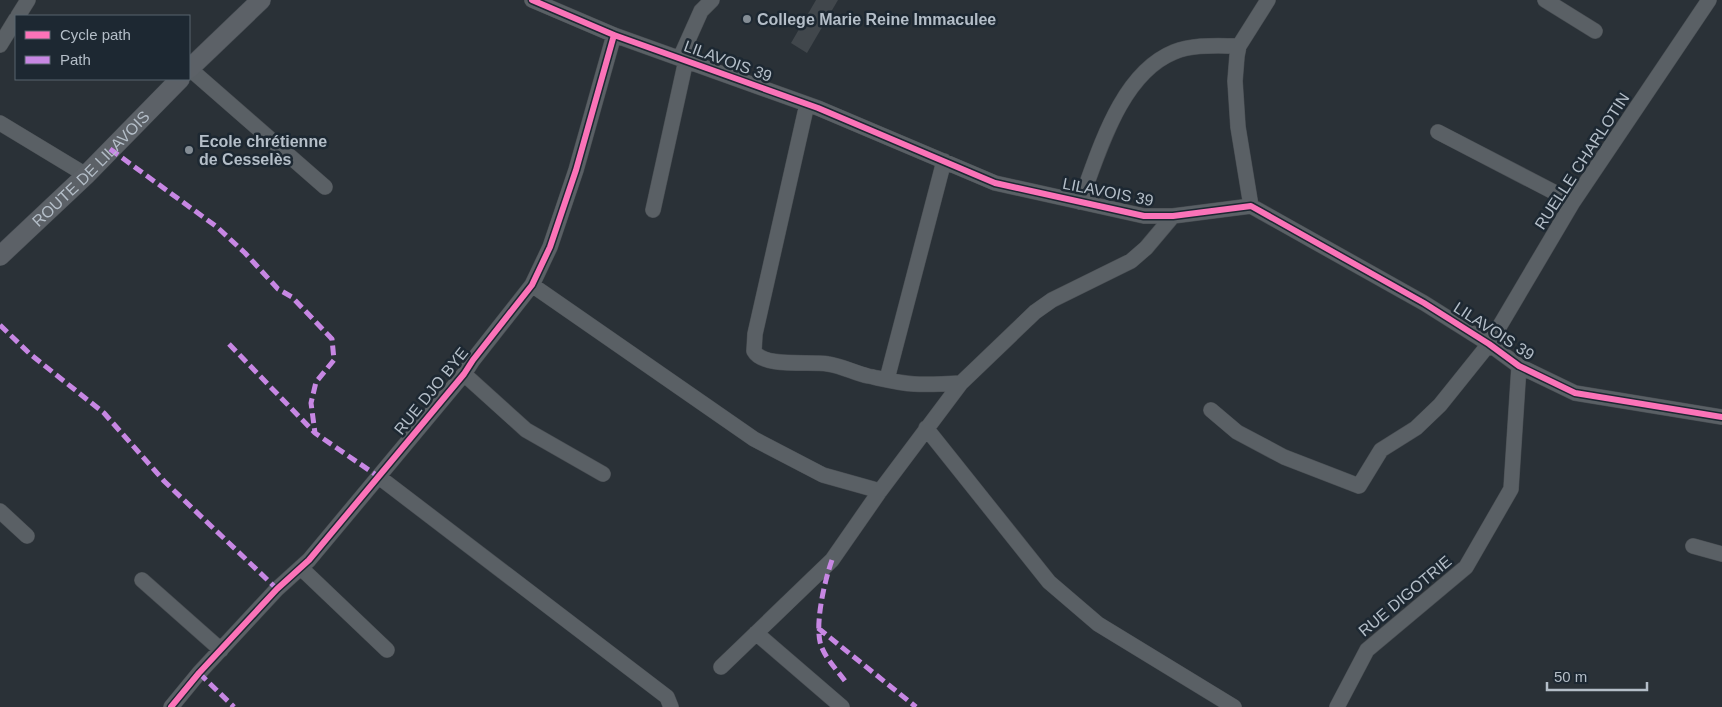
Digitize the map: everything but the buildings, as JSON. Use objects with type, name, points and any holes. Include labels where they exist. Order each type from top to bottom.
[{"type":"main road","name":"ROUTE DE LILAVOIS","points":[[190,68],[261,0]]},
{"type":"main road","name":"ROUTE DE LILAVOIS","points":[[0,256],[86,175],[178,80]]},
{"type":"street","points":[[19,15],[28,0]]},
{"type":"street","name":"LILAVOIS 39","points":[[532,0],[614,35],[807,104],[994,183],[1144,216],[1173,216],[1251,206],[1424,303],[1520,366],[1576,393],[1722,417]]},
{"type":"street","points":[[653,210],[683,59],[701,11],[712,0]]},
{"type":"street","points":[[1251,206],[1235,81],[1238,46],[1268,0]]},
{"type":"street","points":[[1545,0],[1595,30]]},
{"type":"street","name":"RUELLE CHARLOTIN","points":[[1211,410],[1237,432],[1284,457],[1359,486],[1381,450],[1416,428],[1440,405],[1489,344],[1573,202],[1709,0]]},
{"type":"street","points":[[0,45],[15,21]]},
{"type":"street","name":"RUE DJO BYE","points":[[171,707],[199,673],[277,589],[309,560],[464,374],[532,285],[550,247],[576,170],[614,35]]},
{"type":"street","points":[[1080,202],[1109,127],[1125,97],[1143,73],[1158,60],[1191,47],[1238,46]]},
{"type":"street","points":[[190,75],[325,188]]},
{"type":"street","points":[[807,104],[755,334],[754,351],[760,358],[771,361],[784,363],[814,361],[913,384],[960,384]]},
{"type":"street","points":[[0,123],[86,175]]},
{"type":"street","points":[[1438,132],[1573,202]]},
{"type":"street","points":[[887,379],[944,161]]},
{"type":"street","points":[[721,667],[832,560],[880,491],[960,384],[1035,312],[1052,300],[1131,261],[1146,248],[1173,216]]},
{"type":"street","points":[[532,285],[754,439],[823,475],[880,491]]},
{"type":"street","name":"RUE DIGOTRIE","points":[[1337,707],[1367,650],[1466,567],[1511,489],[1520,366]]},
{"type":"street","points":[[464,374],[526,430],[604,474]]},
{"type":"street","points":[[926,428],[1048,582],[1098,624],[1234,707]]},
{"type":"street","points":[[379,477],[667,696],[671,707]]},
{"type":"street","points":[[0,511],[27,536]]},
{"type":"street","points":[[1693,546],[1722,554]]},
{"type":"street","points":[[301,568],[387,650]]},
{"type":"street","points":[[142,580],[221,650]]},
{"type":"street","points":[[756,633],[842,707]]},
{"type":"marked path","points":[[110,149],[217,227],[245,253],[278,289],[292,297],[332,339],[334,360],[316,382],[311,403],[315,433],[379,477]]},
{"type":"marked path","points":[[0,325],[30,354],[104,413],[164,481],[277,589]]},
{"type":"marked path","points":[[229,344],[315,433]]},
{"type":"marked path","points":[[832,560],[826,579],[819,617],[820,640],[827,657],[845,681]]},
{"type":"marked path","points":[[818,628],[916,707]]},
{"type":"marked path","points":[[199,673],[234,707]]},
{"type":"cycle path","points":[[532,0],[614,35],[818,108],[995,183],[1144,216],[1173,216],[1251,206],[1424,303],[1489,344],[1519,366],[1575,393],[1722,417]]},
{"type":"cycle path","points":[[171,707],[199,673],[277,589],[309,560],[464,374],[532,285],[550,247],[576,170],[614,35]]},
{"type":"place","name":"College Marie Reine Immaculee","points":[[747,19]]},
{"type":"place","name":"Ecole chrétienne de Cesselès","points":[[189,150]]}]
